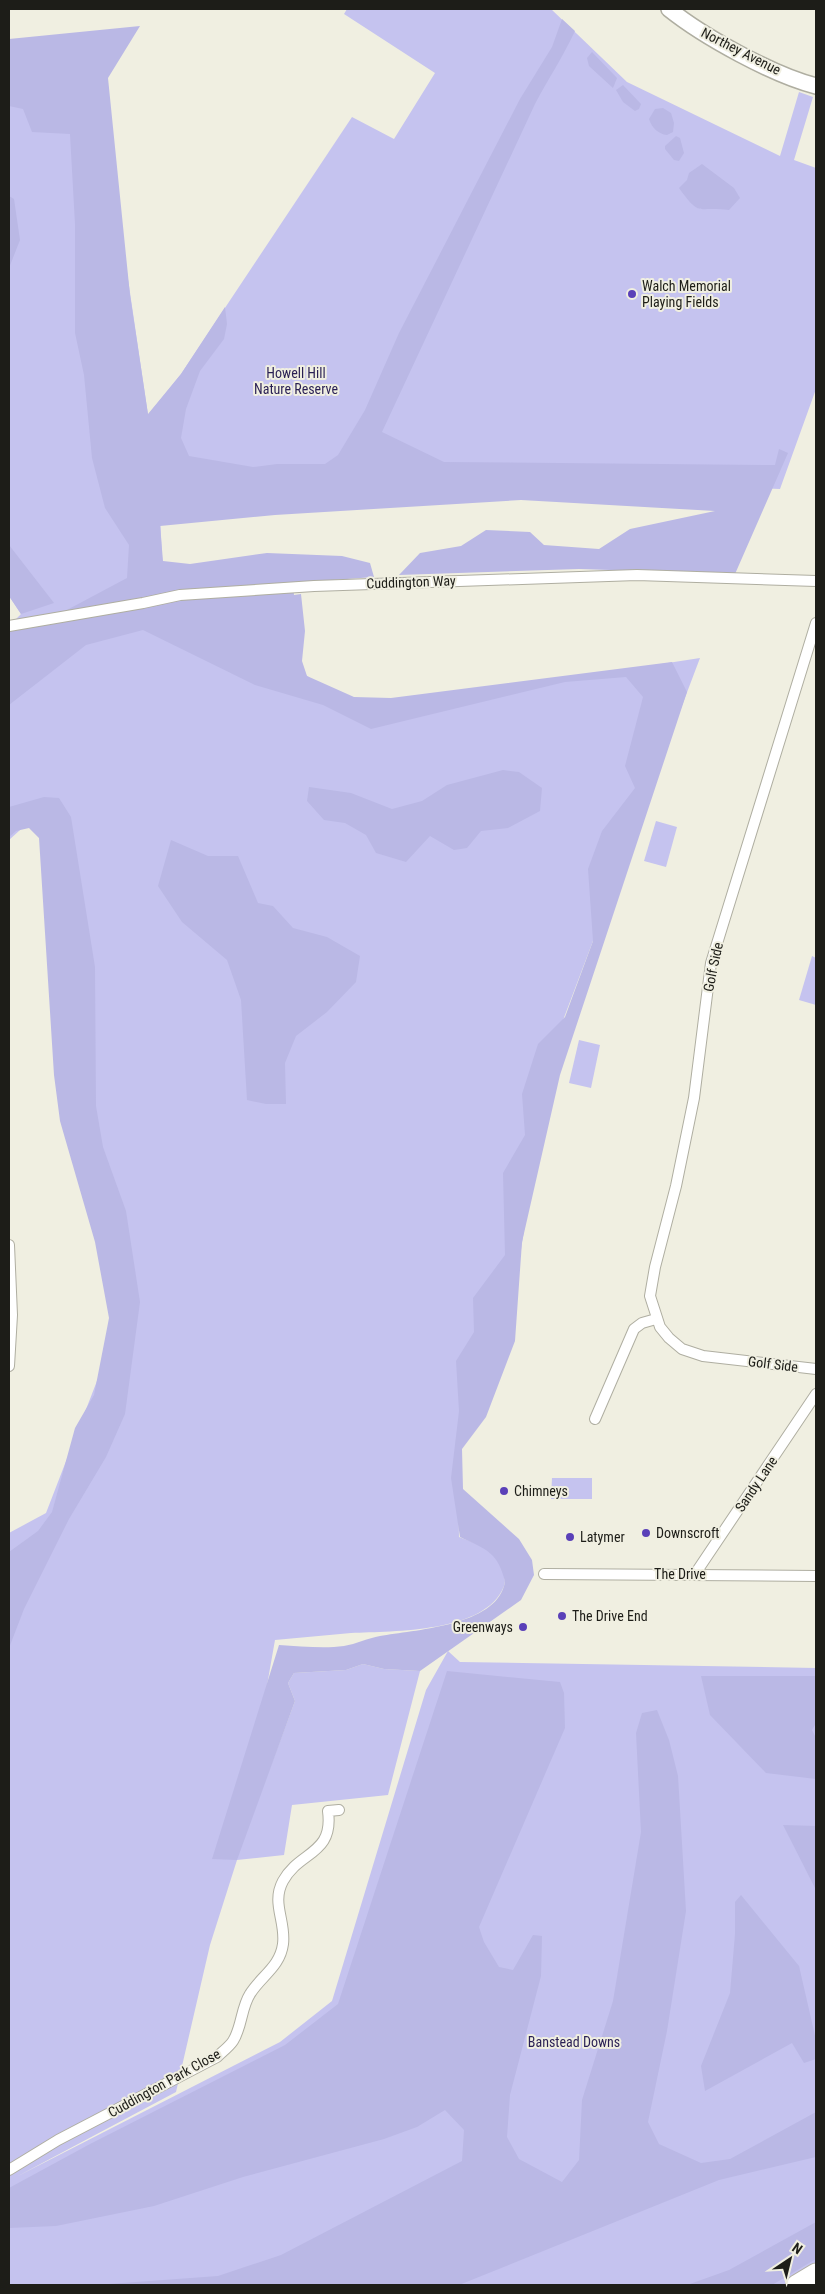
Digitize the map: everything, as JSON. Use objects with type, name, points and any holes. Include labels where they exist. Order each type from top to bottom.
[{"type":"highway","points":[[796,2285],[816,2273]]},
{"type":"street","name":"Northey Avenue","points":[[669,9],[684,21],[749,59],[816,86]]},
{"type":"street","name":"Cuddington Way","points":[[9,626],[143,604],[180,595],[314,586],[637,575],[816,581]]},
{"type":"street","name":"Golf Side","points":[[816,623],[711,963],[694,1098],[676,1186],[655,1267],[650,1296],[656,1319],[663,1330],[675,1344],[691,1353],[816,1369]]},
{"type":"street","points":[[9,1245],[12,1291],[9,1366]]},
{"type":"street","points":[[595,1418],[634,1328],[642,1323],[656,1319]]},
{"type":"street","name":"Sandy Lane","points":[[695,1574],[816,1394]]},
{"type":"street","name":"The Drive","points":[[544,1574],[816,1576]]},
{"type":"street","name":"Cuddington Park Close","points":[[9,2170],[58,2140],[217,2057],[233,2042],[239,2029],[247,1999],[277,1963],[282,1950],[284,1934],[277,1900],[282,1883],[286,1875],[326,1838],[330,1824],[328,1811],[339,1810]]},
{"type":"green space","points":[[347,9],[551,9],[627,82],[780,156],[799,92],[813,97],[794,160],[816,168],[816,389],[780,489],[579,482],[159,493],[163,577],[358,711],[700,658],[554,1044],[510,1318],[457,1442],[459,1537],[484,1547],[494,1555],[505,1578],[504,1586],[494,1601],[479,1613],[459,1621],[414,1630],[351,1633],[275,1640],[237,1856],[295,1701],[288,1683],[294,1673],[346,1670],[363,1664],[384,1669],[420,1671],[388,1795],[292,1805],[284,1855],[237,1860],[210,1945],[176,2092],[16,2177],[280,2042],[332,2001],[426,1690],[448,1651],[460,1662],[816,1668],[816,2285],[9,2285],[9,1533],[46,1513],[112,1342],[115,1272],[40,812],[9,840],[9,626],[21,614],[9,596],[9,79],[99,82],[148,415],[181,374],[352,117],[394,139],[435,73],[344,14]]},
{"type":"green space","points":[[656,821],[677,827],[666,867],[644,861]]},
{"type":"green space","points":[[812,956],[816,958],[816,1005],[799,1000]]},
{"type":"green space","points":[[579,1040],[600,1045],[591,1088],[569,1083]]},
{"type":"green space","points":[[552,1478],[592,1478],[592,1499],[551,1499]]},
{"type":"shaded area","points":[[562,19],[575,31],[535,104],[382,432],[444,462],[775,465],[779,449],[788,453],[735,574],[579,569],[399,575],[420,553],[461,546],[486,530],[530,532],[544,545],[599,549],[630,529],[715,511],[521,500],[275,515],[160,526],[163,561],[190,564],[267,553],[342,556],[370,563],[374,577],[293,583],[294,595],[301,594],[305,631],[302,661],[307,676],[354,697],[391,698],[672,662],[687,692],[560,1075],[522,1242],[515,1341],[486,1417],[462,1449],[463,1489],[519,1539],[532,1560],[534,1575],[521,1600],[420,1671],[384,1669],[363,1664],[346,1670],[294,1673],[288,1683],[295,1701],[237,1860],[212,1859],[279,1645],[336,1647],[376,1637],[449,1624],[467,1619],[483,1611],[495,1601],[505,1584],[501,1569],[493,1556],[460,1537],[451,1478],[459,1411],[456,1361],[474,1332],[473,1298],[505,1255],[503,1173],[525,1135],[522,1094],[538,1044],[565,1017],[593,941],[588,869],[602,831],[635,788],[625,766],[643,697],[626,677],[565,682],[371,729],[323,705],[255,685],[143,630],[86,645],[9,705],[9,626],[65,611],[127,578],[129,545],[105,508],[92,458],[84,375],[75,333],[75,224],[70,134],[32,132],[23,109],[9,106],[9,39],[140,26],[108,78],[130,295],[148,414],[181,374],[225,307],[227,324],[224,339],[200,371],[186,409],[181,438],[189,456],[253,467],[277,464],[325,464],[338,455],[365,410],[399,333],[520,99],[552,47]]},
{"type":"shaded area","points":[[592,52],[617,78],[613,88],[589,66],[587,58]]},
{"type":"shaded area","points":[[623,85],[641,104],[639,109],[635,111],[623,102],[616,90]]},
{"type":"shaded area","points":[[663,108],[671,113],[674,123],[673,132],[667,135],[656,130],[649,119],[655,109]]},
{"type":"shaded area","points":[[676,136],[680,138],[684,153],[679,161],[674,160],[665,149],[665,146]]},
{"type":"shaded area","points":[[702,164],[734,188],[740,198],[729,210],[700,209],[691,204],[679,188],[687,180],[689,173]]},
{"type":"shaded area","points":[[9,196],[14,199],[20,240],[9,268]]},
{"type":"shaded area","points":[[9,545],[54,603],[21,614],[9,596]]},
{"type":"shaded area","points":[[503,770],[519,772],[542,788],[540,811],[508,828],[481,831],[467,848],[454,850],[430,836],[406,862],[376,853],[366,835],[345,823],[324,820],[307,801],[309,787],[351,793],[392,809],[422,801],[447,785]]},
{"type":"shaded area","points":[[44,797],[59,798],[71,817],[95,967],[96,1106],[103,1147],[126,1211],[140,1302],[125,1414],[106,1457],[69,1519],[24,1609],[9,1648],[9,1552],[38,1531],[52,1512],[75,1428],[94,1395],[109,1318],[95,1242],[60,1121],[54,1075],[39,838],[29,828],[16,831],[9,837],[9,807]]},
{"type":"shaded area","points":[[171,840],[208,856],[238,856],[258,903],[273,906],[293,928],[327,937],[360,956],[356,982],[327,1012],[296,1036],[285,1063],[286,1104],[266,1104],[247,1100],[241,1000],[227,960],[182,922],[158,886]]},
{"type":"shaded area","points":[[447,1671],[560,1682],[564,1693],[565,1728],[479,1927],[484,1942],[499,1967],[513,1970],[533,1935],[542,1936],[541,1976],[510,2095],[507,2137],[519,2159],[562,2182],[579,2160],[582,2100],[613,2001],[641,1832],[636,1733],[642,1713],[657,1710],[669,1740],[678,1776],[686,1911],[667,2031],[648,2122],[659,2144],[701,2163],[730,2159],[816,2112],[816,2157],[719,2180],[459,2285],[95,2285],[218,2276],[281,2255],[462,2161],[464,2130],[445,2110],[417,2127],[384,2139],[243,2177],[154,2206],[56,2226],[9,2228],[9,2188],[90,2144],[285,2045],[338,2004]]},
{"type":"shaded area","points":[[701,1676],[816,1676],[816,1723],[812,1730],[816,1738],[816,1779],[766,1773],[710,1715]]},
{"type":"shaded area","points":[[783,1825],[816,1826],[816,1890]]},
{"type":"shaded area","points":[[741,1895],[799,1966],[816,2040],[816,2059],[804,2063],[792,2043],[705,2091],[701,2066],[730,1993],[735,1934],[735,1902]]},
{"type":"shaded area","points":[[816,2222],[816,2259],[772,2285],[687,2285],[729,2270]]},
{"type":"place","name":"Walch Memorial Playing Fields","points":[[632,294]]},
{"type":"place","name":"Chimneys","points":[[504,1491]]},
{"type":"place","name":"Downscroft","points":[[646,1533]]},
{"type":"place","name":"Latymer","points":[[570,1537]]},
{"type":"place","name":"The Drive End","points":[[562,1616]]},
{"type":"place","name":"Greenways","points":[[523,1627]]},
{"type":"park label","name":"Howell Hill Nature Reserve","points":[[296,382]]},
{"type":"park label","name":"Banstead Downs","points":[[574,2042]]}]
